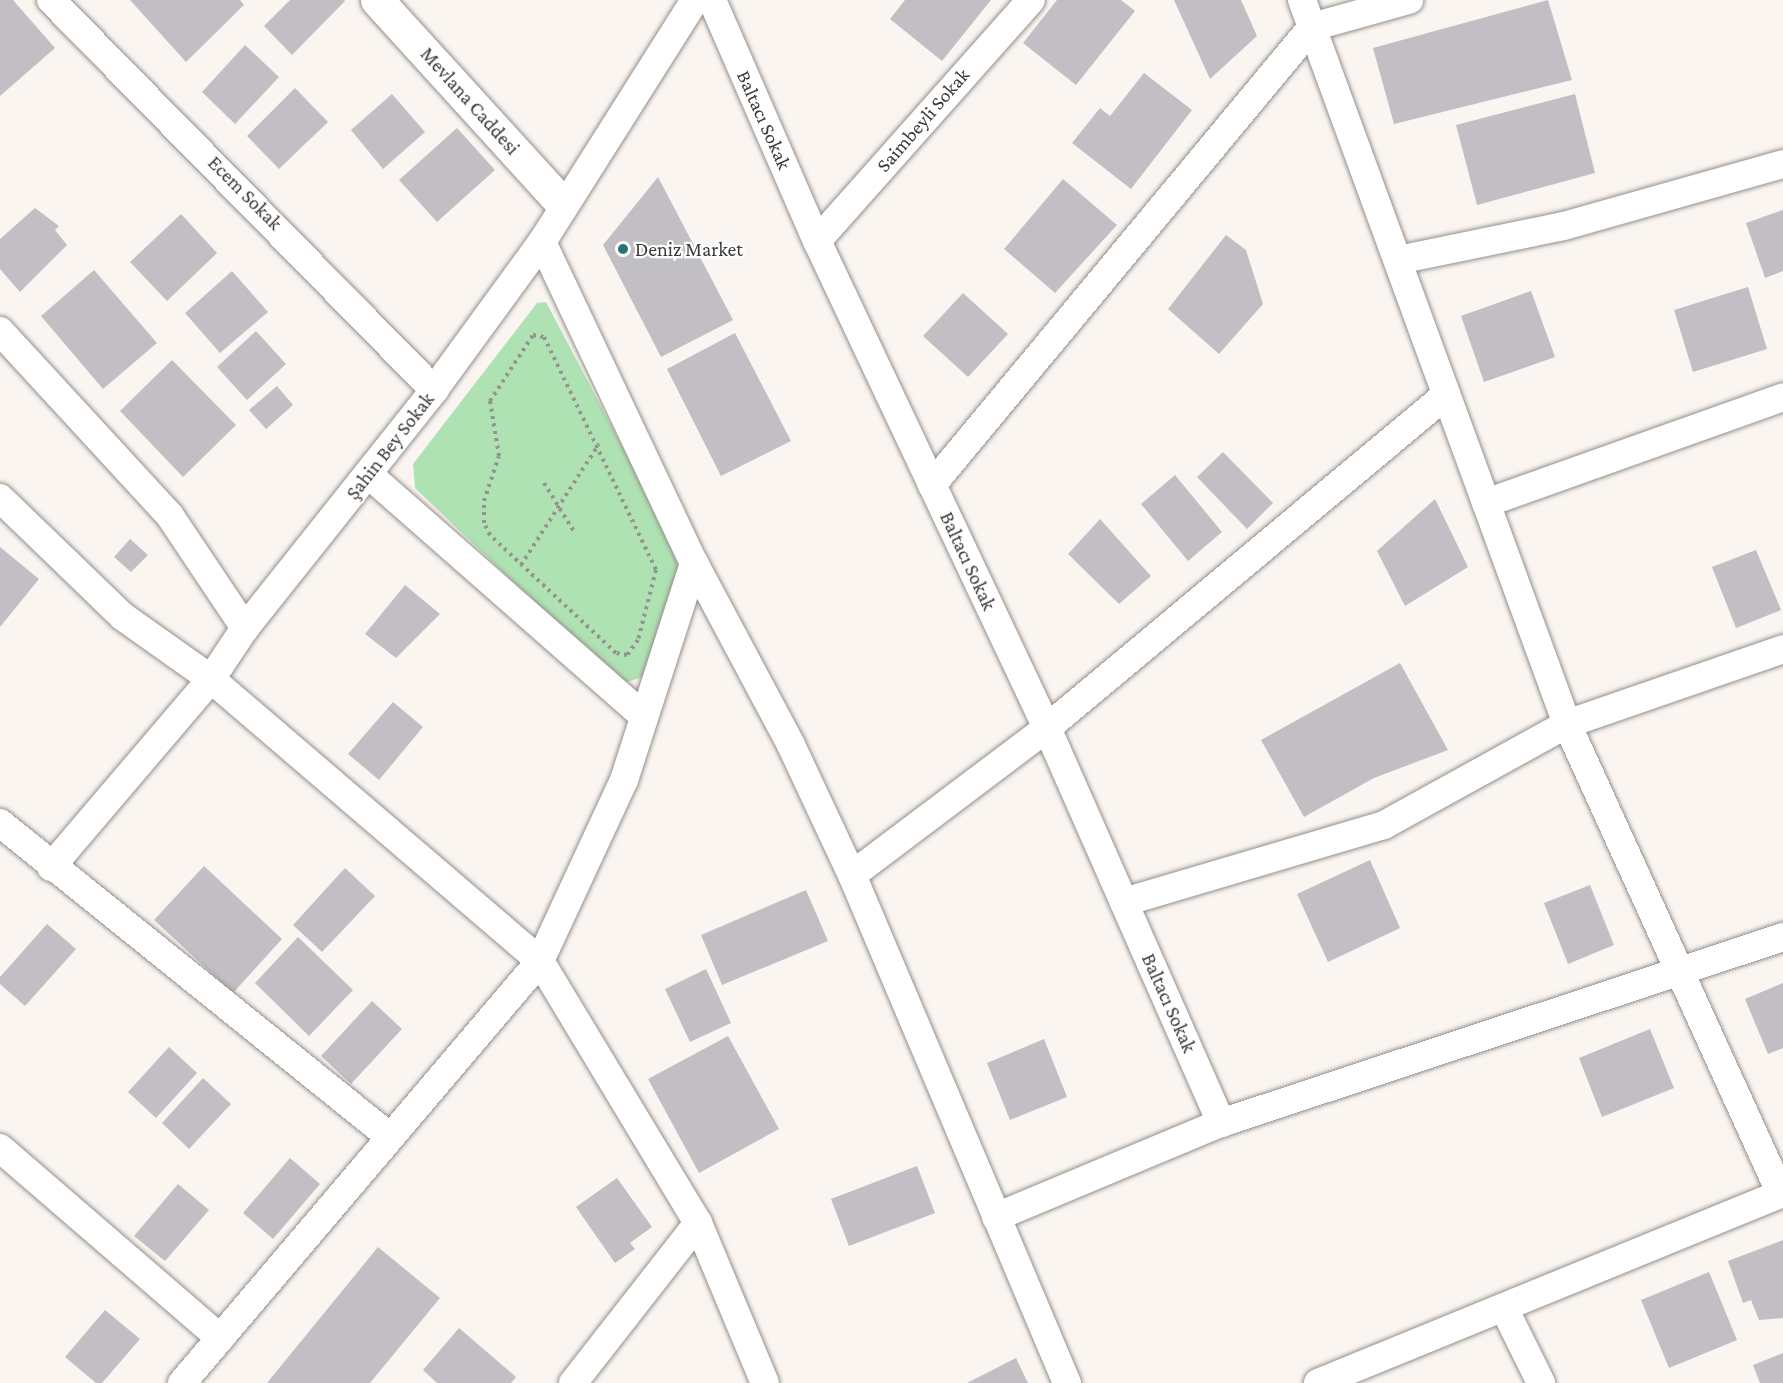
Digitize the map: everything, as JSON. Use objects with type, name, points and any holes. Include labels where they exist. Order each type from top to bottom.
[{"type":"street","name":"Ecem Sokak","points":[[51,0],[434,390]]},
{"type":"street","name":"Mevlana Caddesi","points":[[378,0],[562,203]]},
{"type":"street","name":"Şahin Bey Sokak","points":[[51,867],[211,679],[245,628],[434,390],[542,242],[562,203],[695,0]]},
{"type":"street","name":"Baltacı Sokak","points":[[712,0],[817,241],[1047,728],[1221,1123]]},
{"type":"street","name":"Saimbeyli Sokak","points":[[817,241],[1031,0]]},
{"type":"street","points":[[1302,0],[1567,724],[1678,976],[1782,1193],[1318,1383]]},
{"type":"street","points":[[932,485],[1312,27],[1409,0]]},
{"type":"street","points":[[1398,260],[1564,226],[1783,165]]},
{"type":"street","points":[[542,242],[630,419],[694,563],[791,745],[852,875],[1067,1383]]},
{"type":"street","points":[[0,331],[170,516],[245,628]]},
{"type":"street","points":[[852,875],[1047,728],[1446,394]]},
{"type":"street","points":[[1486,503],[1783,397]]},
{"type":"street","points":[[368,474],[643,716]]},
{"type":"street","points":[[0,498],[122,616],[211,679],[540,961],[698,1223],[765,1383]]},
{"type":"street","points":[[182,1383],[540,961],[624,780],[694,563]]},
{"type":"street","points":[[1124,902],[1384,825],[1567,724],[1783,649]]},
{"type":"street","points":[[0,823],[51,867],[390,1137]]},
{"type":"street","points":[[996,1217],[1221,1123],[1678,976],[1783,937]]},
{"type":"street","points":[[0,1148],[220,1338]]},
{"type":"street","points":[[573,1383],[698,1223]]},
{"type":"street","points":[[1504,1308],[1540,1383]]},
{"type":"path","points":[[533,335],[544,337],[597,445],[657,579],[631,651],[616,653],[490,535],[482,510],[499,456],[490,407],[493,391],[533,335]]},
{"type":"path","points":[[521,565],[597,445],[630,419]]},
{"type":"path","points":[[544,483],[575,533]]},
{"type":"green space","points":[[546,302],[682,560],[643,677],[620,684],[415,488],[413,464],[537,303]]},
{"type":"building","points":[[0,0],[13,0],[55,48],[0,96]]},
{"type":"building","points":[[130,0],[240,0],[244,5],[186,62]]},
{"type":"building","points":[[290,0],[345,1],[292,55],[264,26]]},
{"type":"building","points":[[905,0],[991,0],[942,61],[890,19]]},
{"type":"building","points":[[1057,0],[1121,0],[1135,11],[1076,85],[1023,43]]},
{"type":"building","points":[[1174,0],[1241,0],[1257,36],[1210,79]]},
{"type":"building","points":[[1548,0],[1572,80],[1394,124],[1373,48]]},
{"type":"building","points":[[245,45],[279,77],[235,124],[202,92]]},
{"type":"building","points":[[1144,73],[1192,110],[1131,189],[1072,143],[1100,108],[1110,116]]},
{"type":"building","points":[[295,88],[328,122],[279,169],[247,136]]},
{"type":"building","points":[[392,94],[425,132],[383,169],[351,130]]},
{"type":"building","points":[[1575,94],[1595,173],[1477,205],[1456,125]]},
{"type":"building","points":[[457,128],[495,170],[437,222],[399,180]]},
{"type":"building","points":[[658,177],[733,320],[661,357],[603,245]]},
{"type":"building","points":[[1063,179],[1117,225],[1055,293],[1004,249]]},
{"type":"building","points":[[35,208],[59,226],[55,230],[67,245],[20,292],[0,269],[0,239]]},
{"type":"building","points":[[1783,210],[1783,271],[1765,278],[1746,223]]},
{"type":"building","points":[[181,214],[217,253],[167,301],[130,262]]},
{"type":"building","points":[[1226,235],[1246,250],[1263,304],[1219,354],[1168,309]]},
{"type":"building","points":[[94,270],[157,343],[103,389],[41,316]]},
{"type":"building","points":[[232,271],[268,312],[220,353],[185,313]]},
{"type":"building","points":[[1748,287],[1767,349],[1693,372],[1674,310]]},
{"type":"building","points":[[1531,291],[1555,357],[1484,382],[1461,316]]},
{"type":"building","points":[[963,293],[1008,334],[968,377],[923,336]]},
{"type":"building","points":[[256,331],[286,364],[247,400],[217,367]]},
{"type":"building","points":[[735,333],[791,441],[721,476],[667,369]]},
{"type":"building","points":[[172,360],[236,425],[183,477],[120,411]]},
{"type":"building","points":[[277,386],[293,405],[266,429],[249,410]]},
{"type":"building","points":[[1223,452],[1273,503],[1247,529],[1197,477]]},
{"type":"building","points":[[1175,475],[1222,532],[1188,561],[1141,504]]},
{"type":"building","points":[[1435,499],[1468,567],[1405,606],[1377,551]]},
{"type":"building","points":[[1100,519],[1151,576],[1119,604],[1068,554]]},
{"type":"building","points":[[130,539],[148,555],[131,572],[114,557]]},
{"type":"building","points":[[0,547],[39,579],[0,627]]},
{"type":"building","points":[[1756,550],[1781,610],[1736,628],[1712,567]]},
{"type":"building","points":[[405,585],[440,614],[396,658],[365,634]]},
{"type":"building","points":[[1400,663],[1448,750],[1374,778],[1304,817],[1261,740]]},
{"type":"building","points":[[393,702],[423,727],[379,780],[348,754]]},
{"type":"building","points":[[1370,860],[1400,928],[1328,962],[1297,894]]},
{"type":"building","points":[[204,866],[282,939],[233,993],[154,920]]},
{"type":"building","points":[[345,868],[375,896],[322,952],[293,925]]},
{"type":"building","points":[[1590,885],[1614,945],[1568,964],[1544,903]]},
{"type":"building","points":[[806,890],[828,941],[722,985],[701,935]]},
{"type":"building","points":[[47,924],[76,949],[25,1006],[0,984],[0,977]]},
{"type":"building","points":[[298,937],[353,990],[309,1036],[255,983]]},
{"type":"building","points":[[706,969],[731,1023],[690,1042],[665,989]]},
{"type":"building","points":[[1783,983],[1783,1048],[1768,1054],[1745,999]]},
{"type":"building","points":[[372,1001],[402,1029],[351,1084],[321,1056]]},
{"type":"building","points":[[1650,1029],[1674,1088],[1602,1117],[1579,1058]]},
{"type":"building","points":[[728,1036],[779,1129],[699,1173],[648,1079]]},
{"type":"building","points":[[1044,1039],[1067,1097],[1010,1120],[987,1063]]},
{"type":"building","points":[[169,1047],[197,1073],[156,1118],[128,1092]]},
{"type":"building","points":[[203,1078],[231,1104],[189,1149],[162,1123]]},
{"type":"building","points":[[290,1158],[320,1184],[273,1239],[243,1213]]},
{"type":"building","points":[[917,1166],[935,1213],[849,1246],[831,1199]]},
{"type":"building","points":[[617,1178],[652,1227],[630,1243],[635,1249],[615,1263],[576,1207]]},
{"type":"building","points":[[178,1184],[209,1210],[165,1261],[134,1236]]},
{"type":"building","points":[[1783,1240],[1783,1318],[1759,1320],[1751,1300],[1743,1303],[1728,1261]]},
{"type":"building","points":[[378,1247],[440,1298],[370,1383],[267,1383]]},
{"type":"building","points":[[1709,1272],[1737,1340],[1669,1368],[1641,1300]]},
{"type":"building","points":[[105,1310],[140,1339],[102,1383],[96,1383],[65,1357]]},
{"type":"building","points":[[459,1328],[516,1377],[511,1383],[437,1383],[423,1370]]},
{"type":"building","points":[[1783,1353],[1783,1383],[1760,1383],[1753,1365]]},
{"type":"building","points":[[1016,1358],[1028,1383],[967,1383]]},
{"type":"place","name":"Deniz Market","points":[[623,249]]}]
